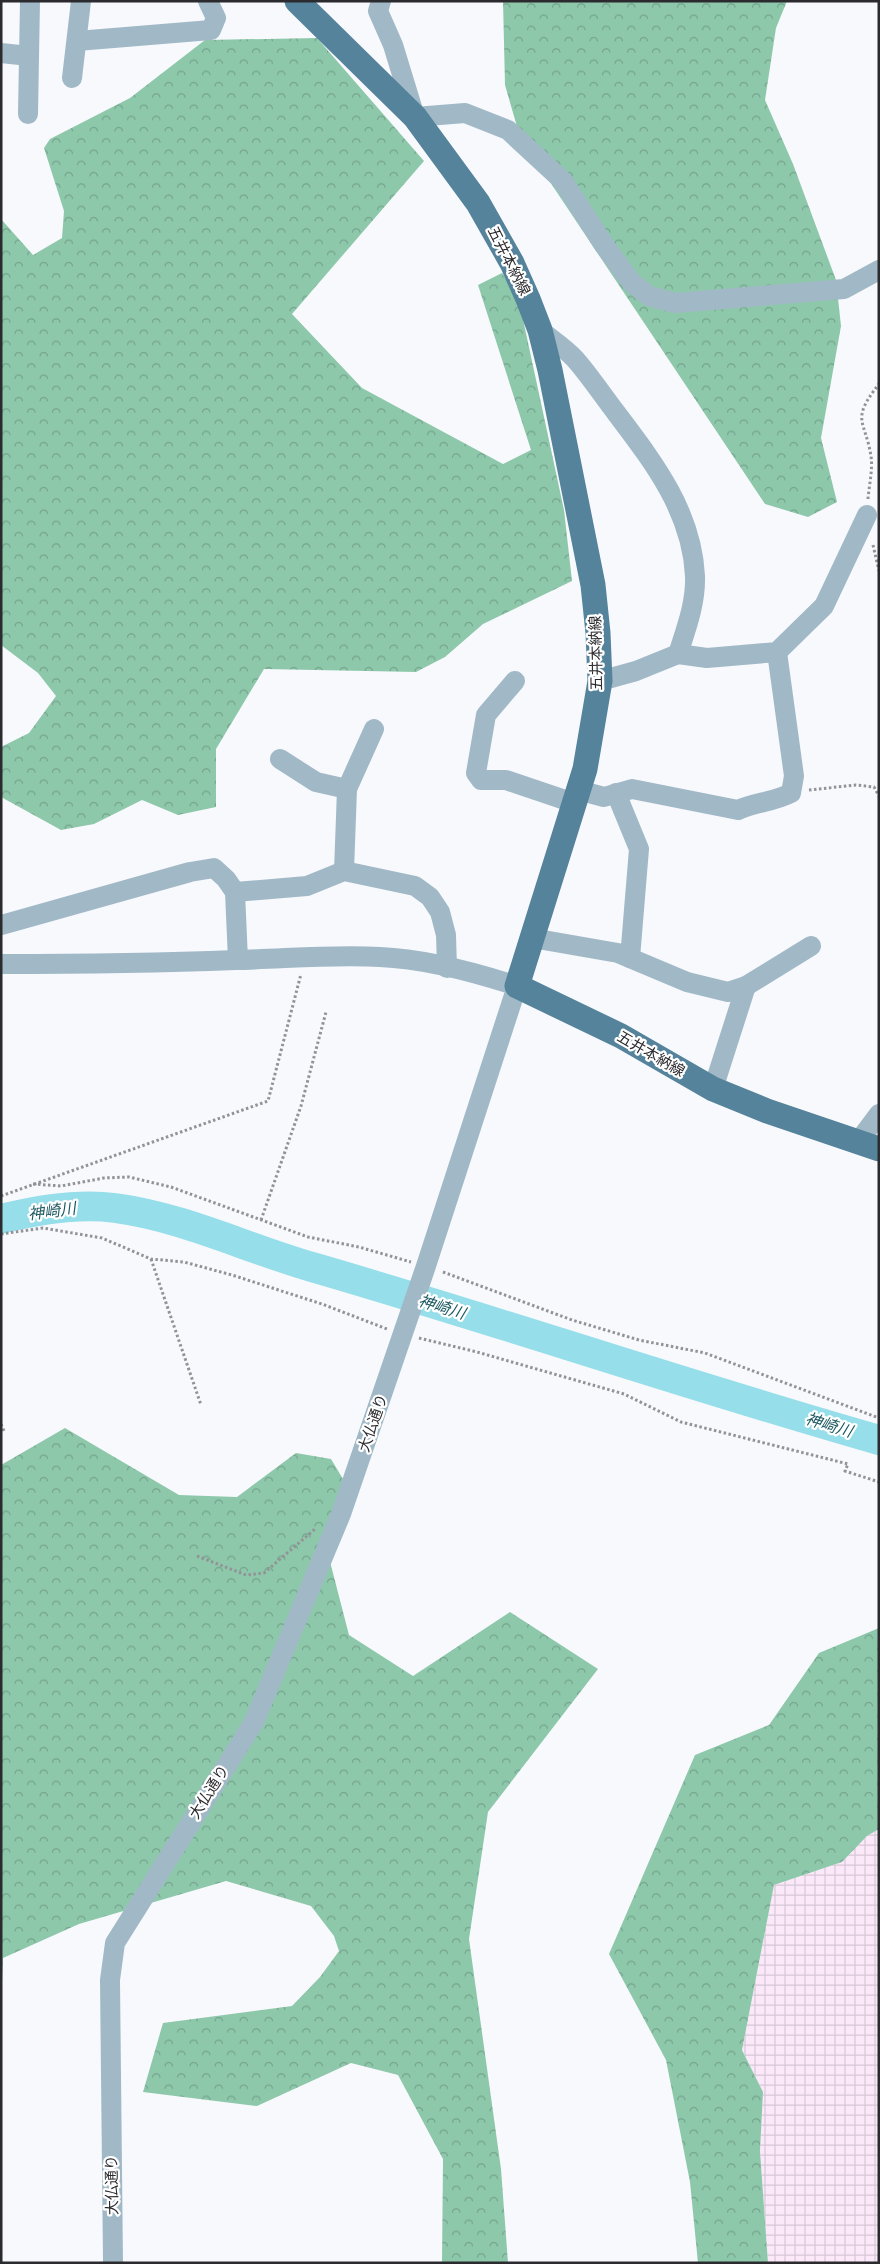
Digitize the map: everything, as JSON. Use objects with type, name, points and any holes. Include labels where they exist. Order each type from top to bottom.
[{"type":"main road","name":"五井本納線","points":[[297,1],[415,117],[478,203],[512,263],[540,330],[550,370],[593,585],[600,681],[585,769],[517,986],[621,1036],[713,1089],[767,1111],[868,1145]]},
{"type":"street","points":[[28,114],[30,1]]},
{"type":"street","points":[[72,78],[82,1]]},
{"type":"street","points":[[77,41],[211,30],[216,18],[208,1]]},
{"type":"street","points":[[376,4],[393,45],[415,117],[465,113],[508,130],[563,180],[604,245],[632,283],[649,296],[675,303],[844,289],[879,270]]},
{"type":"street","points":[[1,53],[29,56]]},
{"type":"street","points":[[540,330],[574,358],[652,460],[677,501],[687,530],[695,576],[694,599],[678,654]]},
{"type":"street","points":[[600,681],[636,671],[678,654],[707,658],[776,652],[824,606],[867,514]]},
{"type":"street","points":[[516,681],[486,715],[476,772],[481,780],[506,780],[576,796],[604,797],[632,789],[738,810],[752,804],[778,800],[791,793],[794,776],[776,652]]},
{"type":"street","points":[[344,871],[347,789],[374,729]]},
{"type":"street","points":[[280,759],[316,782],[347,789]]},
{"type":"street","points":[[616,793],[638,849],[630,958]]},
{"type":"street","points":[[1,925],[190,872],[214,868],[226,879],[235,892],[238,960]]},
{"type":"street","points":[[235,892],[307,886],[344,871],[414,886],[430,897],[440,912],[446,935],[447,968]]},
{"type":"street","points":[[532,938],[618,953],[687,982],[728,992],[746,986],[811,946]]},
{"type":"street","points":[[1,964],[382,957],[417,961],[484,975],[517,986]]},
{"type":"street","name":"大仏通り","points":[[114,2263],[110,1980],[115,1943],[254,1722],[341,1514],[426,1266],[517,986]]},
{"type":"street","points":[[713,1089],[746,986]]},
{"type":"street","points":[[868,1145],[879,1114]]},
{"type":"path","points":[[879,384],[867,400],[860,420],[872,457],[867,514],[879,571]]},
{"type":"path","points":[[791,793],[856,785],[874,787],[879,796]]},
{"type":"path","points":[[1,1196],[268,1101],[306,957]]},
{"type":"path","points":[[261,1220],[301,1106],[326,1012]]},
{"type":"path","points":[[33,1184],[61,1186],[104,1178],[129,1177],[171,1187],[308,1237],[426,1266],[572,1320],[639,1340],[705,1353],[879,1418]]},
{"type":"path","points":[[1,1234],[43,1228],[102,1238],[151,1259],[184,1262],[232,1275],[322,1304],[403,1335],[477,1352],[624,1394],[681,1422],[848,1464],[845,1471],[879,1482]]},
{"type":"path","points":[[151,1259],[202,1405]]},
{"type":"path","points":[[1,1424],[4,1431],[1,1432]]},
{"type":"path","points":[[197,1556],[246,1575],[264,1573],[325,1520],[341,1514]]},
{"type":"shaded area","points":[[879,1829],[879,2263],[768,2263],[760,2151],[763,2092],[742,2050],[774,1885],[842,1862],[867,1836]]},
{"type":"green space","points":[[503,1],[787,1],[776,28],[765,100],[793,164],[836,280],[841,326],[821,438],[837,502],[808,517],[765,504],[520,137],[505,85]]},
{"type":"green space","points":[[317,38],[424,161],[292,314],[362,388],[503,464],[531,450],[478,285],[502,273],[518,296],[564,510],[572,581],[483,624],[445,657],[416,672],[264,669],[216,749],[216,807],[178,815],[142,800],[94,824],[61,830],[1,797],[1,747],[29,733],[56,696],[38,673],[1,645],[1,219],[33,255],[62,238],[64,211],[44,148],[50,139],[130,98],[205,40]]},
{"type":"green space","points":[[65,1428],[179,1495],[237,1497],[296,1453],[331,1459],[346,1484],[327,1550],[349,1635],[413,1676],[510,1612],[598,1669],[488,1812],[469,1939],[501,2169],[508,2263],[442,2263],[443,2159],[398,2075],[351,2063],[257,2106],[143,2092],[163,2023],[292,2006],[320,1977],[339,1951],[334,1936],[311,1906],[226,1881],[79,1924],[3,1958],[1,2008],[1,1465]]},
{"type":"green space","points":[[879,1628],[879,1829],[867,1836],[842,1862],[774,1885],[742,2050],[763,2092],[760,2151],[768,2263],[698,2263],[690,2182],[666,2060],[609,1954],[695,1755],[769,1725],[819,1653]]},
{"type":"waterway","name":"神崎川","points":[[1,1219],[43,1210],[87,1206],[115,1208],[165,1218],[287,1259],[879,1440]]}]
